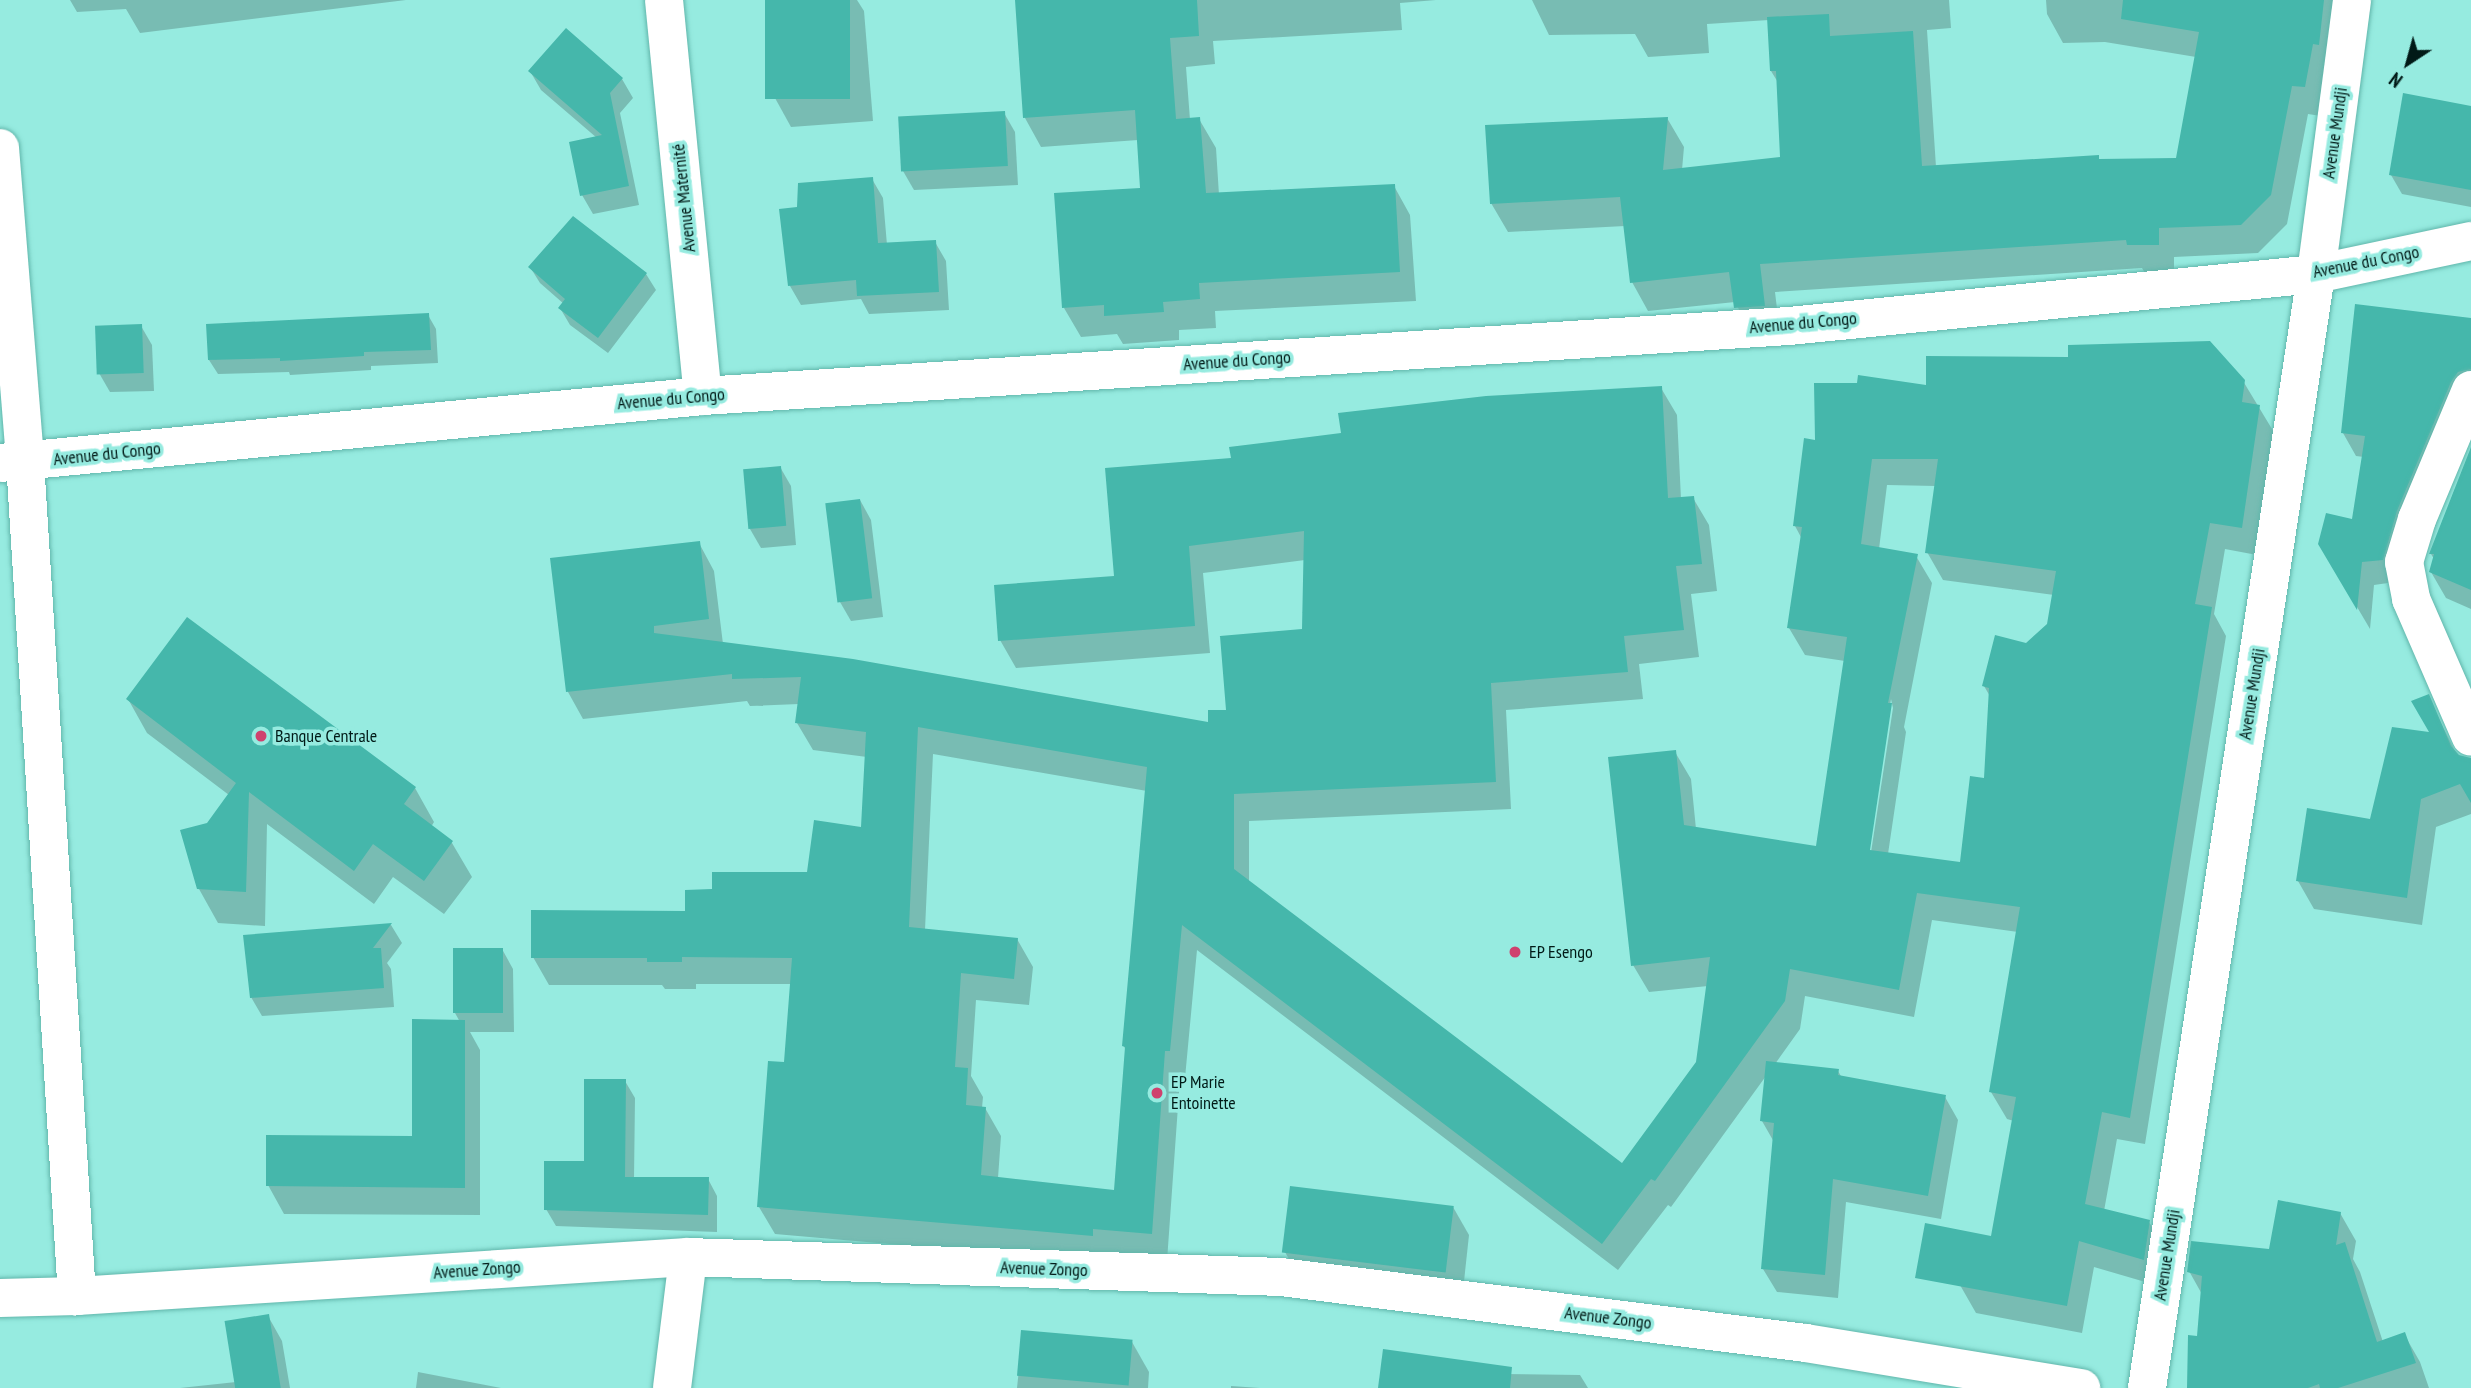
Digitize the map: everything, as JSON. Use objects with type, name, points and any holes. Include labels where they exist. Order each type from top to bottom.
[{"type":"street","name":"Avenue Maternité","points":[[664,0],[703,396]]},
{"type":"street","name":"Avenue Mundji","points":[[2147,1388],[2316,274],[2352,0]]},
{"type":"street","points":[[0,148],[12,462],[77,1296]]},
{"type":"street","name":"Avenue du Congo","points":[[12,462],[703,396],[1789,326],[2316,274],[2471,241]]},
{"type":"street","points":[[2471,390],[2417,519],[2404,562],[2411,599],[2471,737]]},
{"type":"street","points":[[672,1388],[688,1257]]},
{"type":"street","name":"Avenue Zongo","points":[[0,1298],[77,1296],[688,1257],[1281,1277],[1807,1343],[2081,1388]]},
{"type":"building","points":[[765,0],[850,0],[850,99],[765,99]]},
{"type":"building","points":[[1015,0],[1197,0],[1199,36],[1170,38],[1176,119],[1200,117],[1206,193],[1395,184],[1400,272],[1199,283],[1200,299],[1163,302],[1164,312],[1104,316],[1104,305],[1062,308],[1054,193],[1140,188],[1135,110],[1023,118]]},
{"type":"building","points":[[2123,0],[2324,0],[2319,45],[2313,44],[2305,87],[2292,86],[2271,195],[2241,225],[2159,228],[2159,245],[2127,245],[2126,240],[1760,264],[1765,306],[1734,308],[1729,272],[1630,283],[1620,197],[1490,204],[1485,125],[1668,117],[1663,170],[1780,157],[1776,71],[1770,71],[1767,17],[1829,14],[1830,36],[1913,31],[1922,166],[2099,155],[2099,159],[2176,158],[2199,32],[2121,19]]},
{"type":"building","points":[[566,28],[623,78],[610,93],[629,186],[580,196],[569,142],[602,135],[528,71]]},
{"type":"building","points":[[2403,93],[2471,106],[2471,190],[2389,175]]},
{"type":"building","points":[[1005,111],[1008,166],[901,172],[898,117]]},
{"type":"building","points":[[873,177],[878,243],[936,240],[939,292],[857,296],[856,280],[788,286],[779,209],[797,207],[798,183]]},
{"type":"building","points":[[573,216],[647,273],[598,338],[558,308],[565,299],[528,267]]},
{"type":"building","points":[[2355,304],[2471,318],[2471,369],[2458,372],[2451,382],[2397,511],[2383,560],[2362,562],[2357,610],[2318,544],[2326,513],[2352,519],[2365,436],[2341,433]]},
{"type":"building","points":[[429,313],[431,350],[364,352],[364,356],[280,361],[280,358],[208,360],[206,324]]},
{"type":"building","points":[[142,324],[144,373],[97,375],[95,326]]},
{"type":"building","points":[[2210,341],[2245,380],[2242,402],[2260,405],[2242,528],[2210,523],[2195,604],[2212,607],[2130,1118],[2102,1112],[2085,1204],[2150,1220],[2144,1260],[2079,1241],[2067,1306],[1915,1278],[1925,1223],[1991,1236],[2016,1097],[1989,1092],[2020,907],[1917,893],[1899,990],[1790,969],[1785,1001],[1655,1181],[1651,1179],[1602,1244],[1182,925],[1170,1051],[1165,1051],[1152,1234],[1093,1229],[1093,1236],[757,1207],[768,1061],[784,1062],[792,958],[682,957],[682,962],[647,962],[647,958],[531,958],[531,910],[685,911],[685,890],[712,889],[712,872],[807,872],[814,820],[861,827],[866,732],[795,723],[801,677],[732,679],[732,674],[566,692],[550,558],[700,541],[709,619],[654,626],[654,633],[853,659],[1208,722],[1208,710],[1226,710],[1220,636],[1302,629],[1304,531],[1189,546],[1195,626],[998,641],[994,585],[1114,576],[1105,468],[1231,458],[1229,447],[1341,433],[1338,413],[1486,396],[1662,386],[1668,498],[1694,496],[1702,564],[1676,566],[1684,630],[1624,636],[1628,672],[1491,683],[1496,782],[1234,794],[1234,869],[1622,1163],[1696,1062],[1710,957],[1631,966],[1608,757],[1676,750],[1684,825],[1816,846],[1847,637],[1787,628],[1802,527],[1793,526],[1804,438],[1815,440],[1814,383],[1857,383],[1858,375],[1926,385],[1926,356],[2068,357],[2068,345]],"holes":[[[1872,459],[1938,459],[1925,553],[2056,571],[2047,624],[2026,643],[1995,635],[1982,686],[1989,688],[1984,778],[1970,776],[1960,862],[1870,850],[1892,703],[1888,703],[1918,554],[1861,544]],[[918,727],[1147,767],[1122,1046],[1125,1047],[1114,1190],[981,1175],[986,1107],[966,1105],[968,1068],[955,1067],[961,973],[1014,979],[1018,938],[909,927]]]},
{"type":"building","points":[[2471,447],[2471,590],[2429,572],[2434,554],[2429,554]]},
{"type":"building","points":[[781,466],[786,526],[748,529],[743,469]]},
{"type":"building","points":[[860,499],[872,598],[837,603],[825,503]]},
{"type":"building","points":[[187,617],[416,787],[404,804],[453,841],[424,881],[373,844],[354,871],[249,792],[246,892],[197,889],[180,830],[207,823],[236,783],[126,699]]},
{"type":"building","points":[[2429,694],[2451,746],[2459,755],[2471,758],[2471,803],[2460,784],[2421,799],[2407,898],[2296,881],[2307,808],[2370,819],[2392,727],[2429,732],[2411,701]]},
{"type":"building","points":[[392,923],[373,948],[381,948],[384,988],[250,998],[243,935]]},
{"type":"building","points":[[453,948],[503,948],[503,1013],[453,1013]]},
{"type":"building","points":[[412,1019],[465,1020],[465,1188],[266,1186],[266,1135],[412,1136]]},
{"type":"building","points":[[1766,1061],[1839,1069],[1838,1075],[1946,1095],[1928,1196],[1833,1179],[1825,1275],[1761,1269],[1774,1123],[1760,1121]]},
{"type":"building","points":[[584,1079],[626,1079],[625,1177],[709,1177],[708,1215],[544,1210],[544,1161],[584,1161]]},
{"type":"building","points":[[1290,1186],[1454,1206],[1446,1273],[1282,1253]]},
{"type":"building","points":[[2278,1200],[2341,1212],[2336,1245],[2345,1242],[2377,1342],[2405,1332],[2416,1363],[2338,1388],[2320,1388],[2319,1384],[2308,1388],[2187,1388],[2188,1335],[2197,1336],[2202,1276],[2187,1272],[2191,1241],[2269,1249]]},
{"type":"building","points":[[269,1314],[281,1388],[235,1388],[225,1321]]},
{"type":"building","points":[[1021,1330],[1133,1340],[1129,1386],[1017,1376]]},
{"type":"building","points":[[1383,1349],[1512,1367],[1510,1388],[1378,1388]]},
{"type":"place","name":"Banque Centrale","points":[[261,736]]},
{"type":"place","name":"EP Esengo","points":[[1515,952]]},
{"type":"place","name":"EP Marie Entoinette","points":[[1157,1093]]}]
